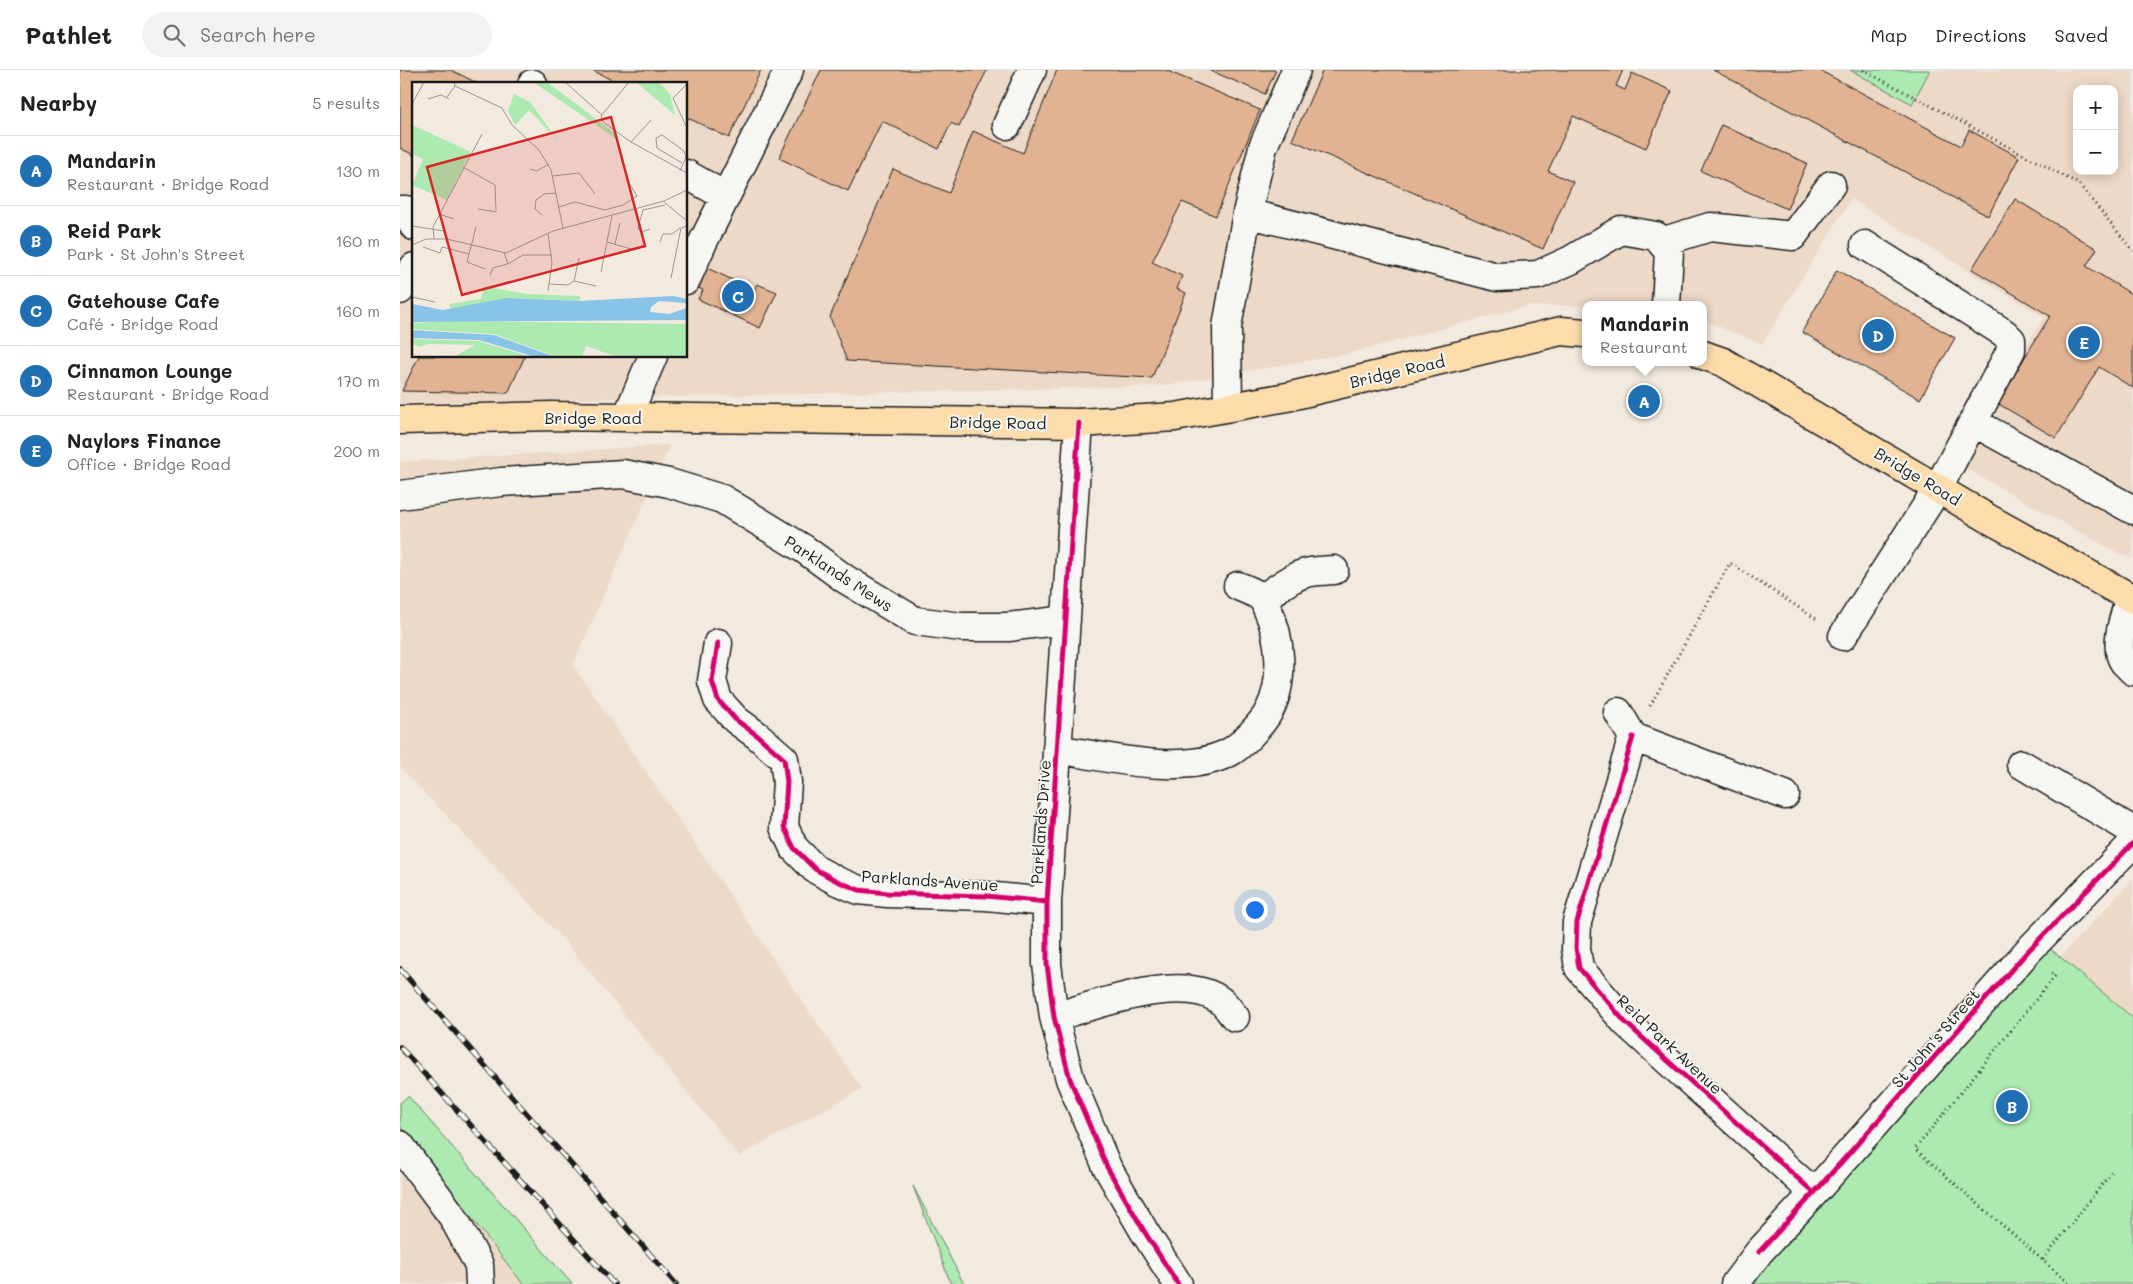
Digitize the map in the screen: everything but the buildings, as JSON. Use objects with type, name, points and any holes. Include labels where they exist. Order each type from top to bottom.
[{"type":"highway","name":"Bridge Road","points":[[400,420],[551,416],[1078,423],[1175,417],[1287,397],[1561,331],[1582,333]]},
{"type":"highway","name":"Bridge Road","points":[[1707,356],[1723,362],[1991,520],[2131,598]]},
{"type":"street","points":[[688,276],[725,196],[789,70]]},
{"type":"street","points":[[1007,125],[1032,70]]},
{"type":"street","points":[[1228,408],[1227,327],[1247,213],[1263,147],[1296,70]]},
{"type":"street","points":[[688,175],[725,196]]},
{"type":"street","points":[[1661,242],[1710,227],[1793,236],[1831,185]]},
{"type":"street","points":[[400,210],[406,210],[412,222]]},
{"type":"street","points":[[1247,213],[1497,277],[1538,275],[1571,260],[1622,230],[1656,236],[1669,252],[1666,301]]},
{"type":"street","points":[[1844,636],[1938,488],[2011,350],[2011,340],[2004,333],[1865,245]]},
{"type":"street","points":[[400,290],[412,270]]},
{"type":"street","points":[[627,417],[652,358]]},
{"type":"street","points":[[1973,422],[2133,510]]},
{"type":"street","name":"Parklands Drive","points":[[1078,423],[1047,902],[1047,964],[1054,1017],[1070,1079],[1106,1167],[1178,1284]]},
{"type":"street","name":"Parklands Mews","points":[[400,495],[501,482],[623,474],[669,482],[722,498],[804,549],[846,580],[915,621],[961,626],[1008,627],[1066,620]]},
{"type":"street","points":[[1057,749],[1119,759],[1171,764],[1203,761],[1230,752],[1251,733],[1269,711],[1277,684],[1280,657],[1275,624],[1250,592],[1276,590],[1293,578],[1311,572],[1334,570]]},
{"type":"street","points":[[2131,598],[2121,628],[2120,647],[2123,660],[2133,670]]},
{"type":"street","name":"Parklands Avenue","points":[[718,643],[712,681],[718,700],[736,720],[784,759],[787,782],[784,827],[794,848],[814,869],[859,890],[887,893],[986,896],[1047,902]]},
{"type":"street","points":[[1618,712],[1633,737],[1785,795]]},
{"type":"street","name":"Reid Park Avenue","points":[[1633,737],[1577,922],[1576,948],[1579,968],[1625,1022],[1814,1193]]},
{"type":"street","points":[[2021,764],[2133,831]]},
{"type":"street","name":"St John's Street","points":[[1735,1284],[1759,1252],[1814,1193],[2028,951],[2133,842]]},
{"type":"street","points":[[1054,1017],[1132,994],[1177,988],[1201,993],[1222,1002],[1235,1017]]},
{"type":"street","points":[[400,1145],[453,1217],[479,1265],[480,1284]]},
{"type":"path","points":[[1863,70],[2079,184],[2133,251]]},
{"type":"path","points":[[1633,737],[1730,563],[1844,636]]},
{"type":"path","points":[[2028,951],[2054,976],[1915,1149],[2070,1284]]},
{"type":"path","points":[[2042,1260],[2112,1172]]},
{"type":"shaded area","points":[[400,70],[1850,70],[1912,103],[1930,70],[2133,70],[2133,559],[2110,549],[1956,463],[2044,317],[1851,199],[1762,344],[1707,322],[1707,301],[1582,301],[1582,306],[1527,306],[1347,354],[1162,386],[400,403]]},
{"type":"shaded area","points":[[670,445],[573,665],[862,1089],[739,1156],[564,940],[400,767],[400,462]]},
{"type":"shaded area","points":[[2133,879],[2133,1018],[2060,957]]},
{"type":"shaded area","points":[[400,1126],[523,1284],[400,1284]]},
{"type":"green space","points":[[1850,70],[1930,70],[1912,104]]},
{"type":"green space","points":[[2040,940],[2133,1018],[2133,1284],[1735,1284]]},
{"type":"green space","points":[[408,1096],[572,1284],[523,1284],[400,1126],[400,1103]]},
{"type":"green space","points":[[913,1186],[964,1284],[951,1284]]},
{"type":"railway","points":[[400,969],[676,1284]]},
{"type":"railway","points":[[400,1047],[614,1284]]},
{"type":"cycle path","points":[[1079,423],[1047,902],[1047,964],[1054,1017],[1070,1079],[1107,1167],[1144,1231],[1178,1284]]},
{"type":"cycle path","points":[[718,643],[712,681],[718,700],[736,720],[784,759],[787,782],[784,827],[794,848],[815,869],[859,890],[887,893],[986,896],[1047,902]]},
{"type":"cycle path","points":[[1633,737],[1577,922],[1576,948],[1579,968],[1625,1022],[1814,1193]]},
{"type":"cycle path","points":[[1759,1252],[1814,1193],[2028,951],[2133,843]]},
{"type":"place","name":"Gatehouse Cafe","points":[[738,296]]},
{"type":"place","name":"Cinnamon Lounge","points":[[1878,335]]},
{"type":"place","name":"Naylors Finance","points":[[2084,342]]},
{"type":"place","name":"Mandarin","points":[[1644,401]]},
{"type":"place","name":"Reid Park","points":[[2012,1106]]}]
